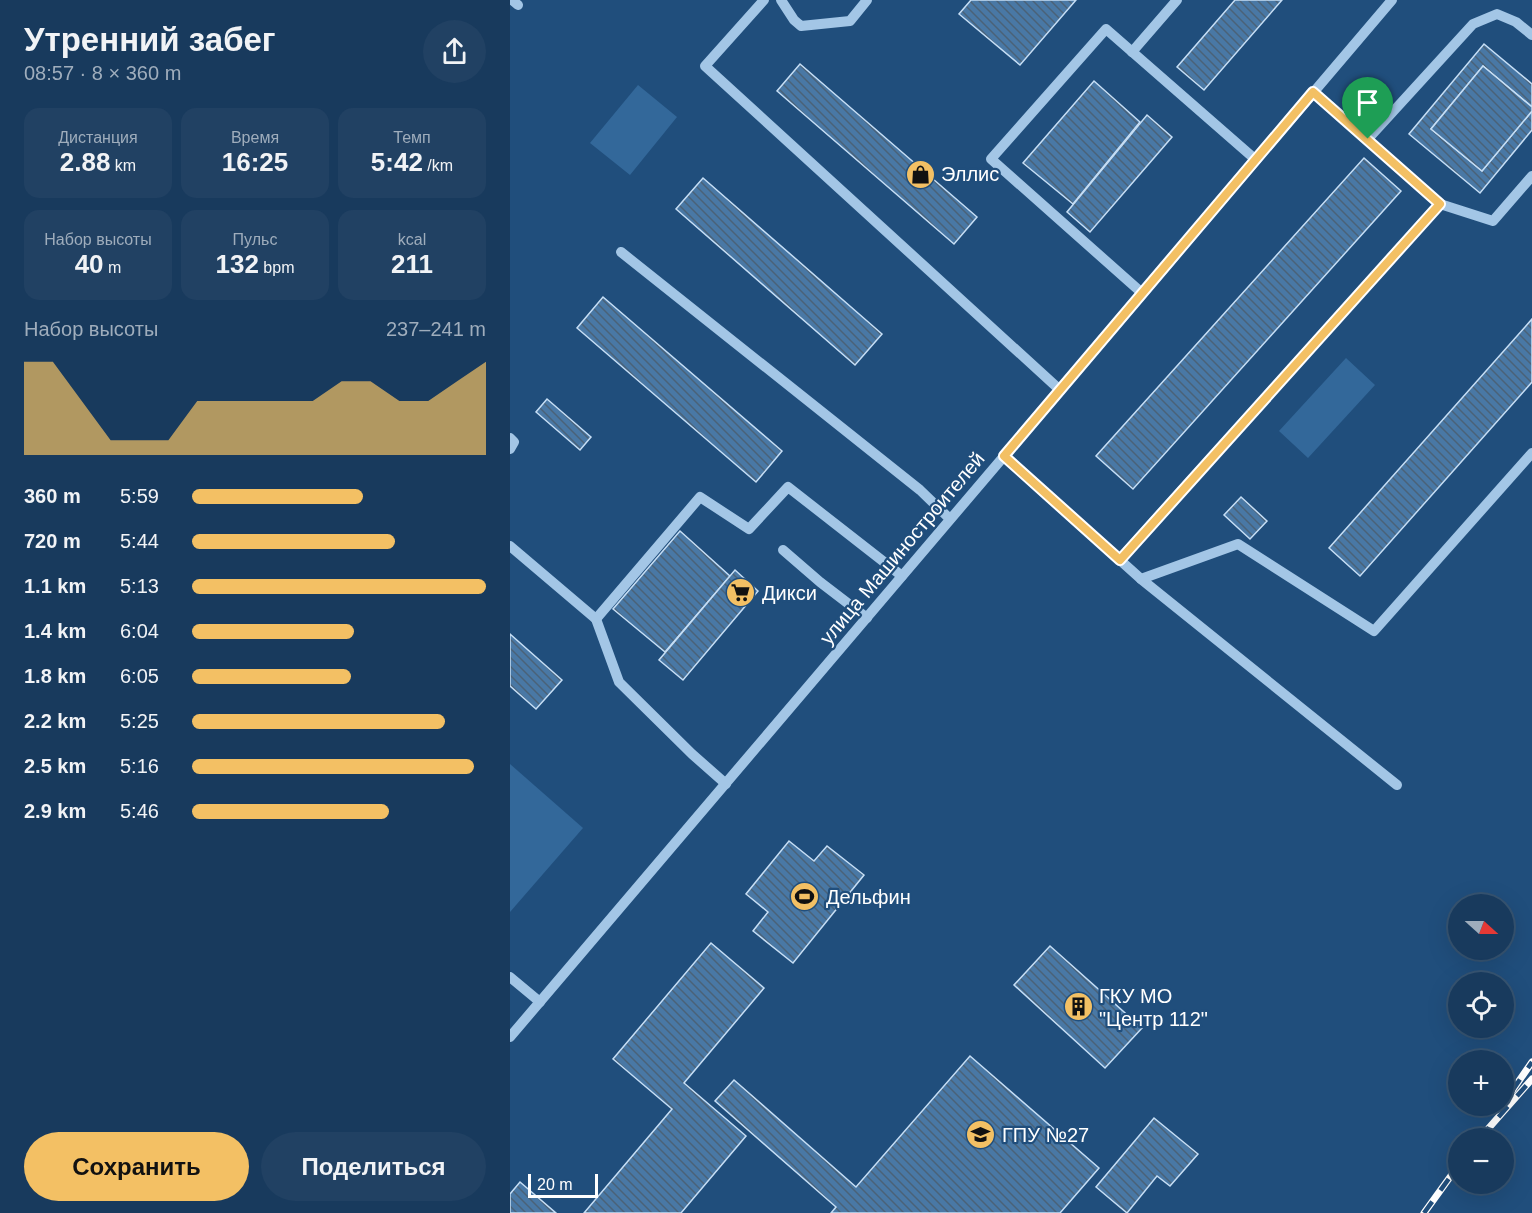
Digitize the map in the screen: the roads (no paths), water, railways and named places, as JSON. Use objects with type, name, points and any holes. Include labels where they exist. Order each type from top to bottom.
[{"type":"street","points":[[764,0],[705,66],[1060,390]]},
{"type":"street","points":[[781,0],[794,20],[801,26],[850,21],[867,0]]},
{"type":"street","points":[[1132,52],[1177,0]]},
{"type":"street","name":"улица Машиностроителей","points":[[510,1037],[1392,0]]},
{"type":"street","points":[[1368,139],[1473,24],[1497,14],[1516,22],[1532,35]]},
{"type":"street","points":[[1143,293],[991,159],[1106,29],[1256,160]]},
{"type":"street","points":[[1313,92],[1440,204],[1493,220],[1532,176]]},
{"type":"street","points":[[1120,560],[1440,204]]},
{"type":"street","points":[[621,252],[920,490],[951,519]]},
{"type":"street","points":[[510,438],[514,442],[510,449]]},
{"type":"street","points":[[1140,579],[1238,544],[1374,631],[1532,453]]},
{"type":"street","points":[[1004,456],[1140,579],[1397,784]]},
{"type":"street","points":[[596,619],[700,497],[749,529],[788,487],[902,576]]},
{"type":"street","points":[[510,546],[596,619],[619,682],[726,784]]},
{"type":"street","points":[[783,550],[867,618]]},
{"type":"street","points":[[510,977],[540,1002]]},
{"type":"railway","points":[[1514,1088],[1532,1062]]},
{"type":"railway","points":[[1489,1128],[1532,1079]]},
{"type":"railway","points":[[1424,1213],[1448,1180]]},
{"type":"place","name":"Эллис","points":[[920,174]]},
{"type":"place","name":"Дикси","points":[[741,593]]},
{"type":"place","name":"Дельфин","points":[[805,897]]},
{"type":"place","name":"ГКУ МО \"Центр 112\"","points":[[1078,1007]]},
{"type":"place","name":"ГПУ №27","points":[[981,1135]]}]
